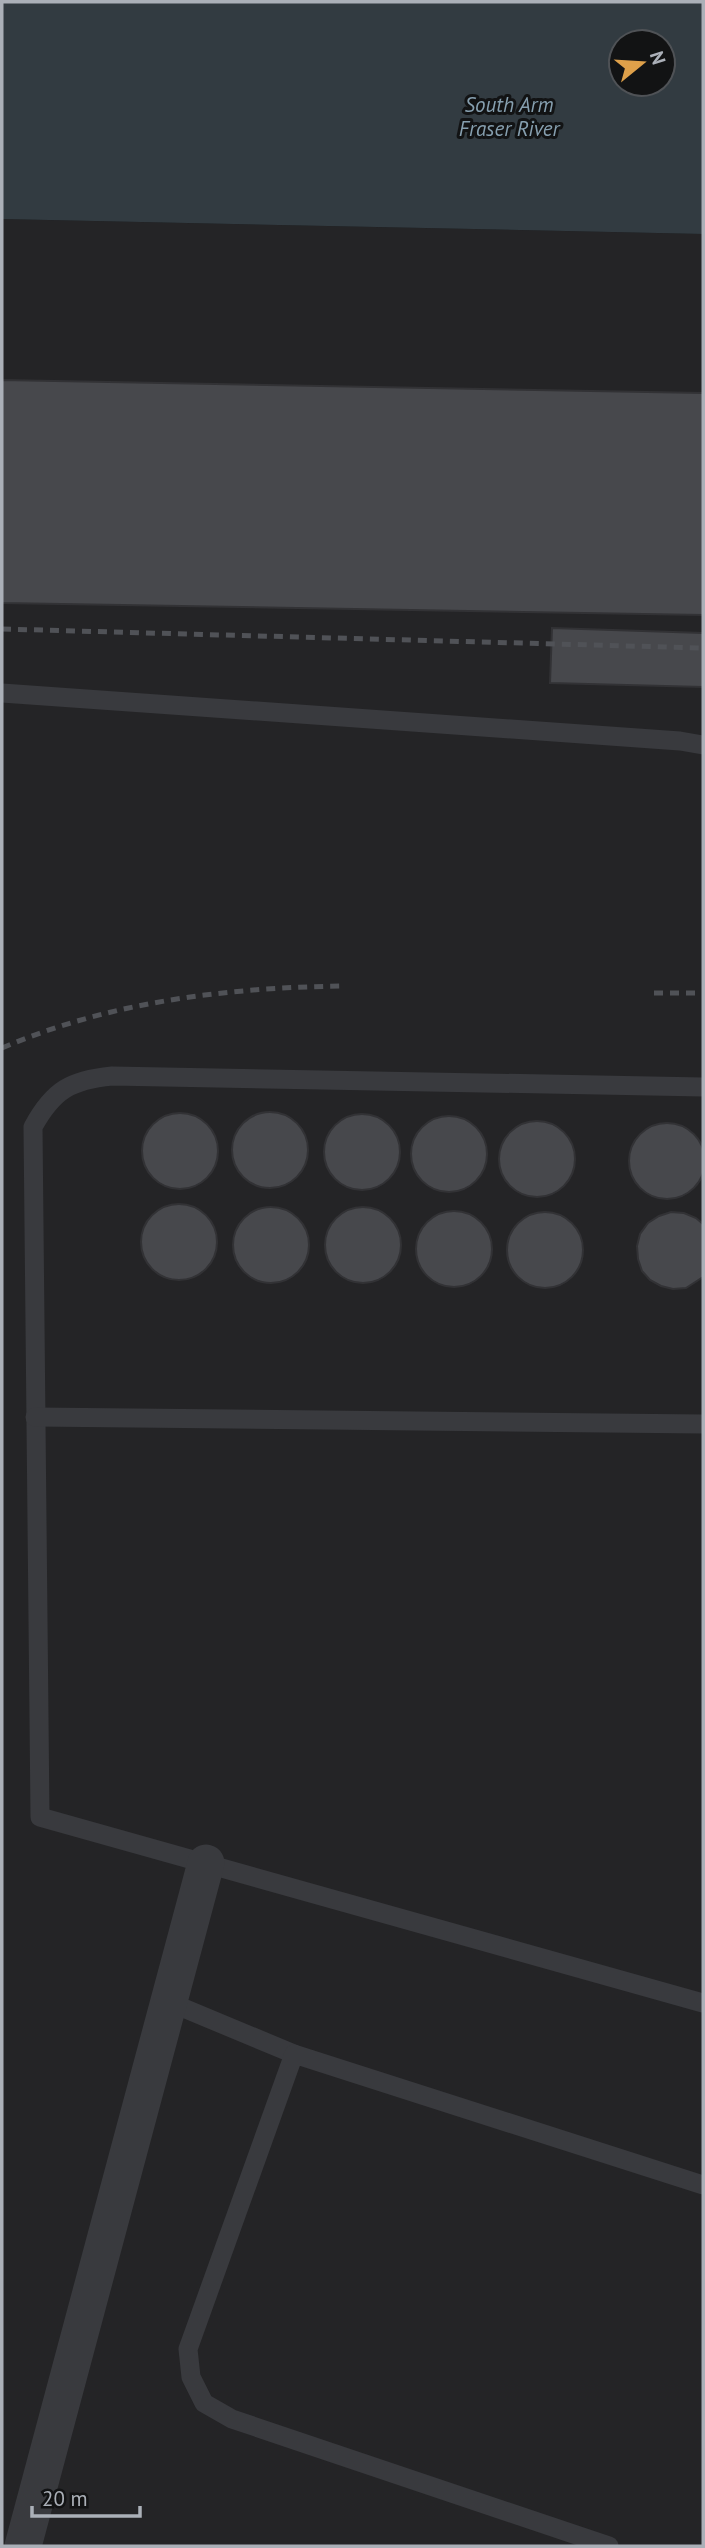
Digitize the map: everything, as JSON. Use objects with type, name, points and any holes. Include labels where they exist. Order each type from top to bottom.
[{"type":"street","points":[[23,2546],[206,1863]]},
{"type":"lane","points":[[2,693],[680,741],[703,745]]},
{"type":"lane","points":[[703,1087],[112,1076],[89,1078],[65,1088],[46,1104],[33,1127],[40,1817],[703,2003]]},
{"type":"lane","points":[[35,1417],[703,1424]]},
{"type":"lane","points":[[169,2002],[294,2054],[703,2185]]},
{"type":"lane","points":[[294,2054],[188,2349],[191,2377],[204,2403],[232,2420],[610,2546]]},
{"type":"shaded area","points":[[2,219],[703,234],[703,2546],[2,2546]]},
{"type":"water","name":"South Arm Fraser River","points":[[2,2],[703,2],[703,234],[2,219]]},
{"type":"building","points":[[2,380],[703,393],[703,615],[2,603]]},
{"type":"building","points":[[552,628],[703,633],[703,687],[550,683]]},
{"type":"building","points":[[263,1112],[277,1112],[291,1118],[302,1129],[308,1150],[305,1165],[297,1177],[277,1188],[263,1188],[249,1182],[238,1171],[232,1157],[232,1143],[238,1129],[249,1118]]},
{"type":"building","points":[[173,1113],[187,1113],[201,1119],[212,1130],[218,1151],[215,1166],[207,1178],[187,1189],[173,1189],[159,1183],[148,1172],[142,1158],[142,1144],[148,1130],[159,1119]]},
{"type":"building","points":[[355,1114],[369,1114],[383,1120],[394,1131],[400,1152],[397,1167],[389,1179],[369,1190],[355,1190],[341,1184],[330,1173],[324,1159],[324,1145],[330,1131],[341,1120]]},
{"type":"building","points":[[442,1116],[456,1116],[470,1122],[481,1133],[487,1154],[484,1169],[476,1181],[456,1192],[442,1192],[428,1186],[417,1175],[411,1161],[411,1147],[417,1133],[428,1122]]},
{"type":"building","points":[[530,1121],[544,1121],[558,1127],[569,1138],[575,1159],[572,1174],[564,1186],[544,1197],[530,1197],[516,1191],[505,1180],[499,1166],[499,1152],[505,1138],[516,1127]]},
{"type":"building","points":[[667,1123],[682,1126],[694,1134],[702,1146],[705,1161],[702,1176],[694,1188],[682,1196],[667,1199],[652,1196],[640,1188],[632,1176],[629,1161],[632,1146],[640,1134],[652,1126]]},
{"type":"building","points":[[172,1204],[186,1204],[200,1210],[211,1221],[217,1242],[214,1257],[206,1269],[186,1280],[172,1280],[158,1274],[147,1263],[141,1249],[141,1235],[147,1221],[158,1210]]},
{"type":"building","points":[[264,1207],[278,1207],[292,1213],[303,1224],[309,1245],[306,1260],[298,1272],[278,1283],[264,1283],[250,1277],[239,1266],[233,1252],[233,1238],[239,1224],[250,1213]]},
{"type":"building","points":[[356,1207],[370,1207],[384,1213],[395,1224],[401,1245],[398,1260],[390,1272],[370,1283],[356,1283],[342,1277],[331,1266],[325,1252],[325,1238],[331,1224],[342,1213]]},
{"type":"building","points":[[447,1211],[461,1211],[475,1217],[486,1228],[492,1249],[489,1264],[481,1276],[461,1287],[447,1287],[433,1281],[422,1270],[416,1256],[416,1242],[422,1228],[433,1217]]},
{"type":"building","points":[[538,1212],[552,1212],[566,1218],[577,1229],[583,1250],[580,1265],[572,1277],[552,1288],[538,1288],[524,1282],[513,1271],[507,1257],[507,1243],[513,1229],[524,1218]]},
{"type":"building","points":[[671,1212],[684,1213],[703,1224],[703,1277],[686,1288],[673,1289],[650,1280],[642,1271],[638,1259],[640,1234],[648,1223]]},
{"type":"railway","points":[[2,629],[703,648]]},
{"type":"railway","points":[[2,1048],[84,1019],[168,1000],[253,990],[340,986]]},
{"type":"railway","points":[[654,993],[703,993]]}]
